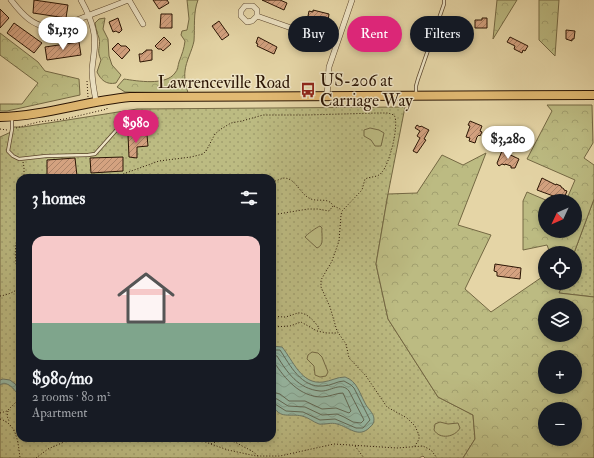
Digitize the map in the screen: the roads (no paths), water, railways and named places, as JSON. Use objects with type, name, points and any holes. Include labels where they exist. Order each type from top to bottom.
[{"type":"highway","name":"Lawrenceville Road","points":[[0,117],[23,116],[96,101],[130,97],[594,95]]},
{"type":"street","points":[[11,0],[26,18],[45,27],[58,27],[128,0],[143,24]]},
{"type":"street","points":[[81,0],[89,16],[95,39],[92,70],[96,101]]},
{"type":"street","points":[[339,38],[352,0]]},
{"type":"street","points":[[258,16],[288,27]]},
{"type":"street","points":[[327,97],[328,74],[335,52]]},
{"type":"lane","points":[[416,96],[418,79],[444,4],[444,0]]},
{"type":"lane","points":[[12,117],[12,129],[8,151],[19,159],[46,156],[95,154],[120,126],[128,124],[139,130],[147,129],[150,125],[150,120],[146,116],[140,114],[132,116],[128,124]]},
{"type":"water","points":[[276,346],[282,347],[298,370],[309,380],[323,382],[345,377],[352,381],[373,415],[374,420],[372,425],[366,430],[358,432],[337,424],[319,424],[297,415],[286,415],[276,411]]},
{"type":"water","points":[[0,380],[10,380],[16,385],[16,392],[9,385],[0,385]]},
{"type":"place","name":"US-206 at Carriage Way","points":[[308,90]]}]
